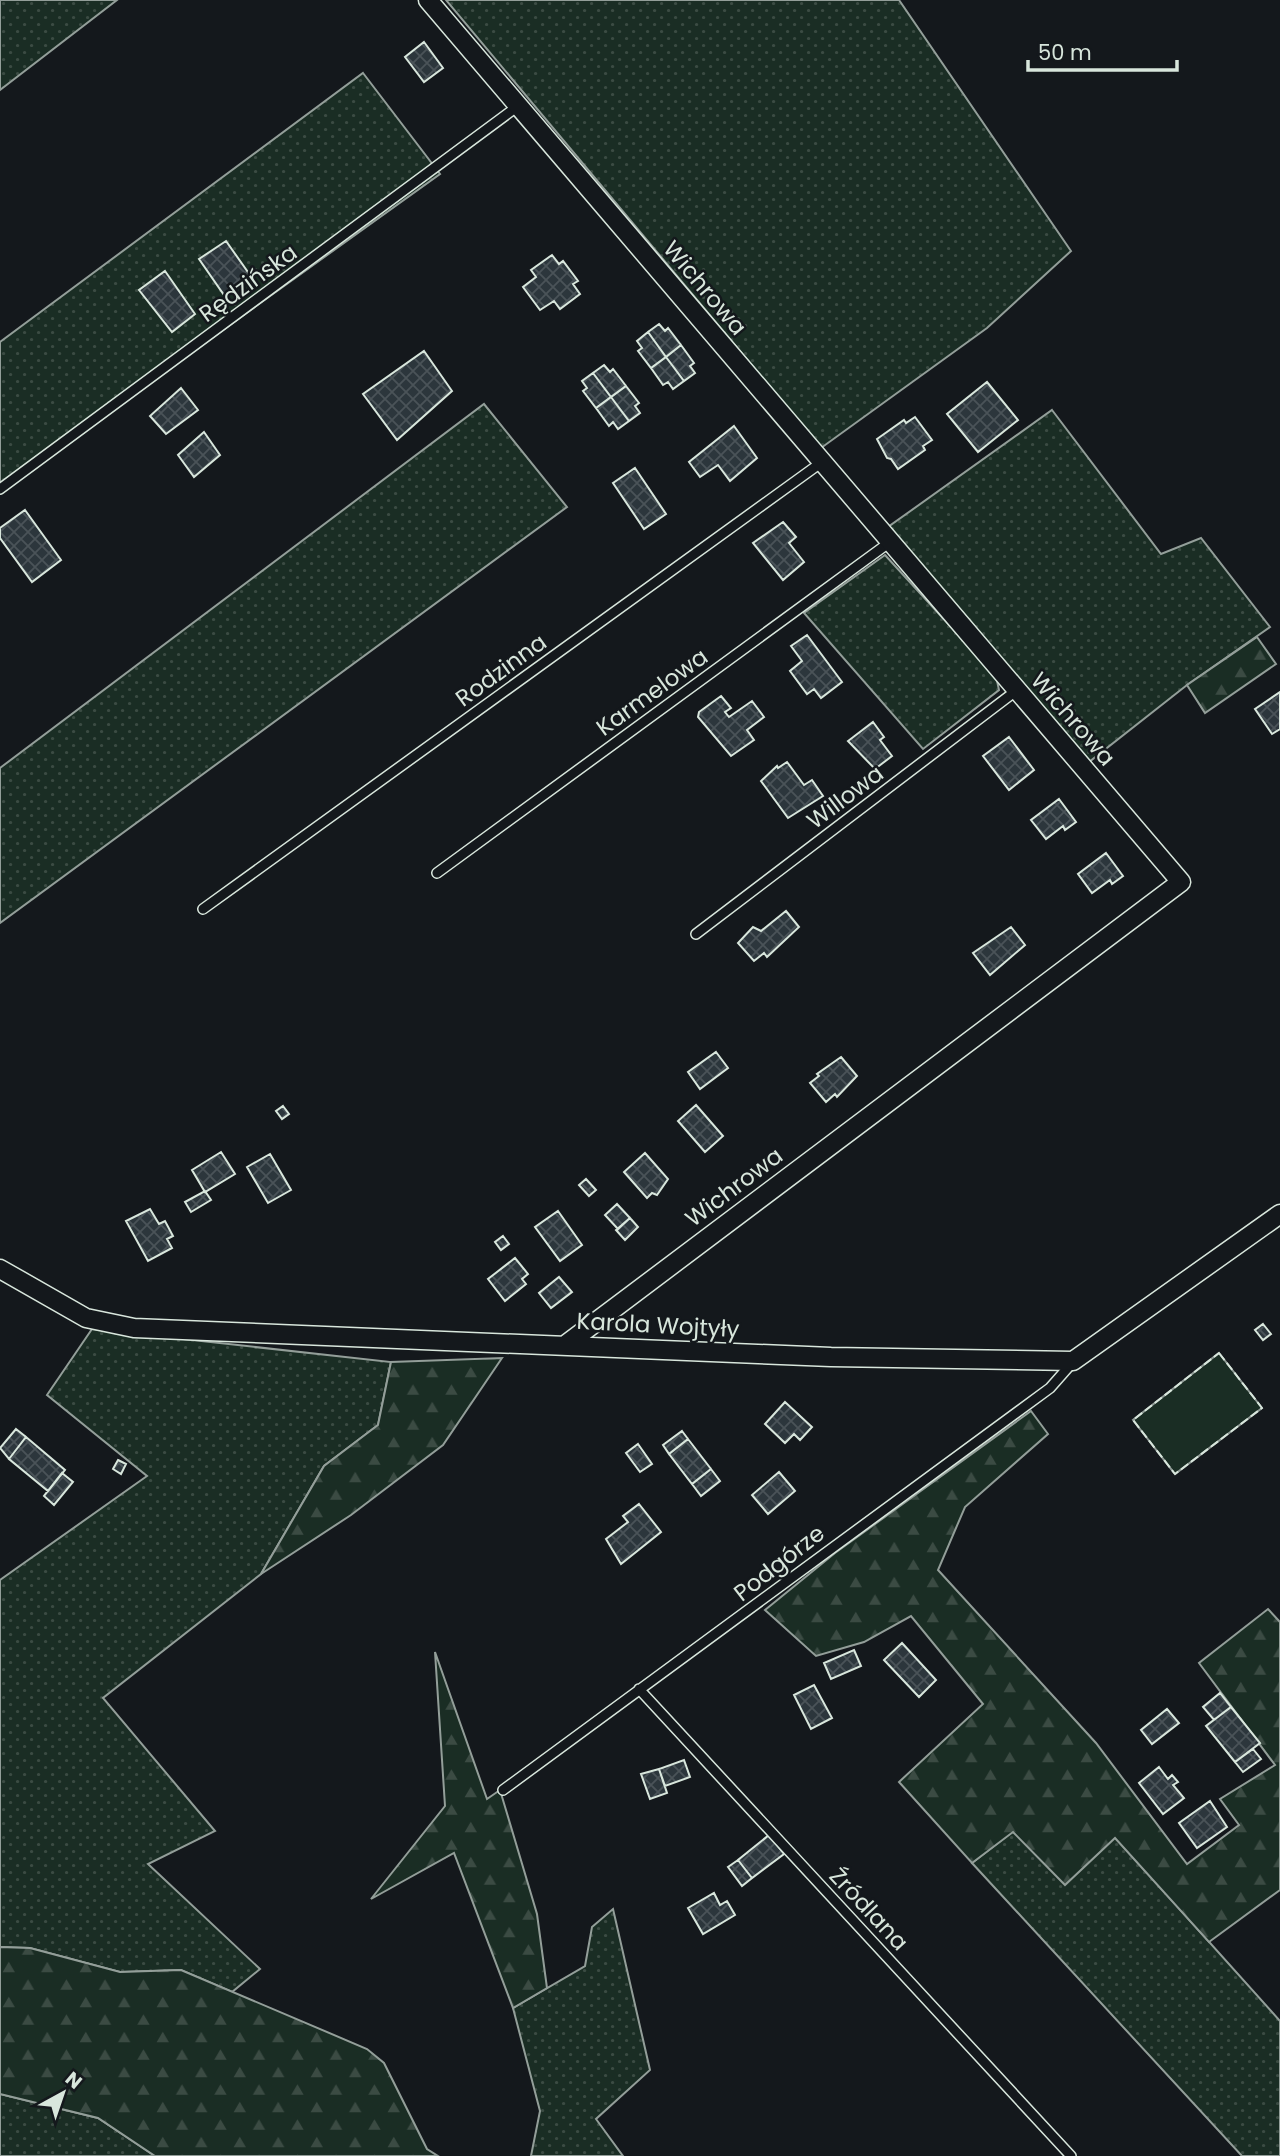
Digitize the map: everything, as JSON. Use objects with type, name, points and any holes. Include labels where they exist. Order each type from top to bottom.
[{"type":"street","name":"Wichrowa","points":[[428,0],[1181,882],[564,1346]]},
{"type":"street","points":[[1073,1361],[1280,1214]]},
{"type":"street","name":"Karola Wojtyły","points":[[0,1269],[86,1318],[134,1328],[831,1357],[1073,1361]]},
{"type":"lane","name":"Rędzińska","points":[[0,489],[518,106]]},
{"type":"lane","name":"Rodzinna","points":[[203,909],[822,462]]},
{"type":"lane","name":"Karmelowa","points":[[437,873],[890,542]]},
{"type":"lane","name":"Willowa","points":[[696,934],[1017,691]]},
{"type":"lane","name":"Podgórze","points":[[503,1790],[1050,1388],[1073,1361]]},
{"type":"lane","name":"Źródlana","points":[[639,1689],[1071,2156]]},
{"type":"green space","points":[[0,0],[117,0],[0,90]]},
{"type":"green space","points":[[446,0],[899,0],[1071,251],[987,328],[821,448]]},
{"type":"green space","points":[[363,73],[440,174],[0,490],[0,342]]},
{"type":"green space","points":[[484,404],[567,507],[0,923],[0,768]]},
{"type":"green space","points":[[1052,410],[1161,554],[1201,538],[1270,627],[1187,685],[1089,762],[888,527]]},
{"type":"green space","points":[[885,555],[996,676],[999,690],[923,749],[804,613]]},
{"type":"green space","points":[[1257,637],[1276,664],[1205,713],[1187,685]]},
{"type":"green space","points":[[92,1329],[391,1362],[378,1425],[324,1466],[261,1574],[103,1698],[215,1831],[148,1864],[260,1969],[232,1992],[181,1970],[120,1972],[30,1948],[0,1947],[0,1580],[147,1476],[47,1395]]},
{"type":"green space","points":[[1219,1353],[1262,1408],[1175,1474],[1133,1420]]},
{"type":"green space","points":[[502,1358],[443,1445],[351,1515],[261,1574],[324,1466],[378,1425],[391,1362]]},
{"type":"green space","points":[[1031,1411],[1048,1434],[965,1507],[938,1570],[1096,1743],[1187,1864],[1239,1825],[1220,1799],[1275,1765],[1199,1663],[1268,1609],[1280,1622],[1280,1890],[1209,1942],[1115,1838],[1065,1885],[1013,1832],[972,1863],[899,1782],[983,1704],[911,1616],[864,1642],[816,1656],[765,1610],[835,1553]]},
{"type":"green space","points":[[435,1652],[487,1799],[500,1790],[537,1914],[547,1988],[513,2008],[454,1853],[371,1899],[445,1806]]},
{"type":"green space","points":[[1012,1832],[1115,1837],[1280,2021],[1280,2156],[1242,2156],[972,1863]]},
{"type":"green space","points":[[613,1909],[650,2070],[596,2119],[623,2156],[531,2156],[540,2111],[513,2008],[585,1966],[592,1927]]},
{"type":"green space","points":[[0,1947],[30,1948],[120,1972],[181,1970],[367,2049],[384,2063],[427,2149],[438,2156],[155,2156],[98,2118],[0,2094]]},
{"type":"green space","points":[[0,2094],[98,2118],[155,2156],[0,2156]]},
{"type":"building","points":[[424,42],[443,68],[424,82],[405,57]]},
{"type":"building","points":[[226,241],[250,275],[224,295],[199,259]]},
{"type":"building","points":[[552,255],[559,264],[563,261],[578,281],[573,284],[580,294],[560,309],[554,301],[540,310],[523,287],[536,277],[531,270]]},
{"type":"building","points":[[165,271],[195,314],[172,332],[139,290]]},
{"type":"building","points":[[659,324],[665,331],[668,328],[681,345],[666,357],[648,332]]},
{"type":"building","points":[[648,332],[666,357],[651,368],[638,351],[642,348],[637,341]]},
{"type":"building","points":[[681,345],[694,363],[690,366],[695,373],[684,381],[666,357]]},
{"type":"building","points":[[424,351],[452,391],[397,440],[363,394]]},
{"type":"building","points":[[666,357],[684,381],[673,389],[668,382],[663,385],[651,368]]},
{"type":"building","points":[[604,365],[610,372],[613,369],[626,386],[611,397],[593,373]]},
{"type":"building","points":[[593,373],[611,397],[596,408],[583,391],[587,388],[582,381]]},
{"type":"building","points":[[987,382],[1018,420],[978,452],[947,414]]},
{"type":"building","points":[[626,386],[639,403],[635,406],[640,413],[629,421],[611,397]]},
{"type":"building","points":[[181,388],[198,410],[166,434],[150,416]]},
{"type":"building","points":[[611,397],[629,421],[618,429],[613,422],[609,426],[596,408]]},
{"type":"building","points":[[915,417],[932,440],[923,446],[925,450],[898,469],[891,459],[887,458],[877,439],[904,420],[906,423]]},
{"type":"building","points":[[734,426],[757,458],[730,481],[718,465],[700,477],[689,462]]},
{"type":"building","points":[[204,432],[220,455],[194,477],[178,455]]},
{"type":"building","points":[[635,468],[666,514],[644,529],[613,483]]},
{"type":"building","points":[[25,510],[61,560],[32,582],[0,538],[0,528]]},
{"type":"building","points":[[783,522],[796,537],[789,543],[804,562],[783,580],[753,543]]},
{"type":"building","points":[[807,635],[842,682],[821,698],[814,689],[807,694],[790,671],[802,661],[791,646]]},
{"type":"building","points":[[1280,692],[1280,729],[1272,734],[1255,709]]},
{"type":"building","points":[[721,696],[731,708],[725,712],[729,717],[752,701],[764,717],[747,730],[754,740],[731,756],[698,717],[699,712]]},
{"type":"building","points":[[873,722],[884,737],[880,740],[892,756],[875,769],[848,741]]},
{"type":"building","points":[[1009,737],[1034,770],[1009,790],[983,756]]},
{"type":"building","points":[[787,762],[804,785],[812,780],[823,796],[788,818],[761,781],[777,766],[778,768]]},
{"type":"building","points":[[1059,799],[1076,822],[1065,830],[1063,826],[1046,839],[1031,820]]},
{"type":"building","points":[[1106,853],[1123,876],[1112,884],[1110,880],[1092,893],[1078,874]]},
{"type":"building","points":[[786,911],[799,927],[767,957],[764,953],[754,961],[738,943],[753,927],[761,931]]},
{"type":"building","points":[[1011,927],[1025,945],[990,975],[973,953]]},
{"type":"building","points":[[716,1052],[728,1068],[700,1089],[688,1072]]},
{"type":"building","points":[[841,1057],[857,1076],[837,1097],[835,1094],[826,1102],[810,1083],[819,1076],[817,1074]]},
{"type":"building","points":[[696,1105],[723,1136],[705,1152],[678,1121]]},
{"type":"building","points":[[283,1106],[289,1114],[282,1119],[276,1111]]},
{"type":"building","points":[[221,1152],[235,1174],[205,1192],[192,1170]]},
{"type":"building","points":[[645,1153],[668,1179],[657,1195],[652,1193],[647,1198],[624,1172]]},
{"type":"building","points":[[270,1154],[291,1190],[268,1203],[247,1167]]},
{"type":"building","points":[[586,1179],[596,1190],[589,1196],[579,1185]]},
{"type":"building","points":[[205,1191],[211,1200],[191,1212],[185,1202]]},
{"type":"building","points":[[617,1204],[630,1218],[618,1229],[605,1215]]},
{"type":"building","points":[[150,1209],[159,1224],[165,1221],[173,1236],[167,1239],[172,1248],[148,1261],[126,1221]]},
{"type":"building","points":[[558,1211],[582,1245],[560,1261],[535,1227]]},
{"type":"building","points":[[630,1218],[638,1227],[625,1240],[616,1230]]},
{"type":"building","points":[[503,1236],[509,1244],[501,1250],[495,1242]]},
{"type":"building","points":[[515,1258],[528,1274],[522,1279],[526,1284],[505,1301],[488,1279]]},
{"type":"building","points":[[559,1277],[572,1292],[551,1308],[539,1293]]},
{"type":"building","points":[[1263,1324],[1271,1334],[1263,1340],[1255,1330]]},
{"type":"building","points":[[785,1402],[812,1427],[800,1440],[794,1434],[785,1443],[765,1424]]},
{"type":"building","points":[[16,1429],[26,1437],[9,1459],[0,1448]]},
{"type":"building","points":[[682,1431],[688,1439],[669,1454],[663,1445]]},
{"type":"building","points":[[26,1437],[65,1470],[48,1491],[9,1459]]},
{"type":"building","points":[[688,1439],[711,1469],[692,1484],[669,1454]]},
{"type":"building","points":[[638,1444],[652,1464],[640,1472],[626,1453]]},
{"type":"building","points":[[118,1460],[126,1464],[121,1474],[113,1469]]},
{"type":"building","points":[[711,1469],[720,1481],[701,1496],[692,1484]]},
{"type":"building","points":[[779,1472],[795,1491],[768,1514],[752,1495]]},
{"type":"building","points":[[62,1473],[73,1482],[54,1505],[44,1496]]},
{"type":"building","points":[[639,1504],[661,1532],[621,1564],[606,1539],[628,1522],[623,1516]]},
{"type":"building","points":[[902,1643],[936,1680],[919,1697],[884,1660]]},
{"type":"building","points":[[854,1650],[861,1666],[831,1679],[824,1663]]},
{"type":"building","points":[[814,1685],[832,1718],[811,1729],[794,1695]]},
{"type":"building","points":[[1220,1693],[1231,1707],[1214,1720],[1203,1707]]},
{"type":"building","points":[[1231,1707],[1260,1743],[1235,1762],[1206,1726]]},
{"type":"building","points":[[1167,1709],[1179,1723],[1152,1744],[1141,1730]]},
{"type":"building","points":[[1253,1749],[1261,1759],[1243,1772],[1235,1762]]},
{"type":"building","points":[[684,1760],[690,1777],[665,1786],[659,1769]]},
{"type":"building","points":[[1159,1767],[1168,1779],[1172,1775],[1178,1782],[1173,1785],[1184,1798],[1163,1814],[1139,1783]]},
{"type":"building","points":[[659,1769],[667,1793],[650,1799],[641,1774]]},
{"type":"building","points":[[1210,1801],[1227,1827],[1197,1848],[1179,1823]]},
{"type":"building","points":[[769,1835],[784,1854],[752,1878],[738,1860]]},
{"type":"building","points":[[738,1860],[752,1878],[742,1886],[728,1867]]},
{"type":"building","points":[[714,1893],[720,1905],[727,1901],[735,1915],[703,1934],[688,1908]]},
{"type":"fence","points":[[1219,1353],[1262,1408],[1175,1474],[1133,1420],[1219,1353]]}]
